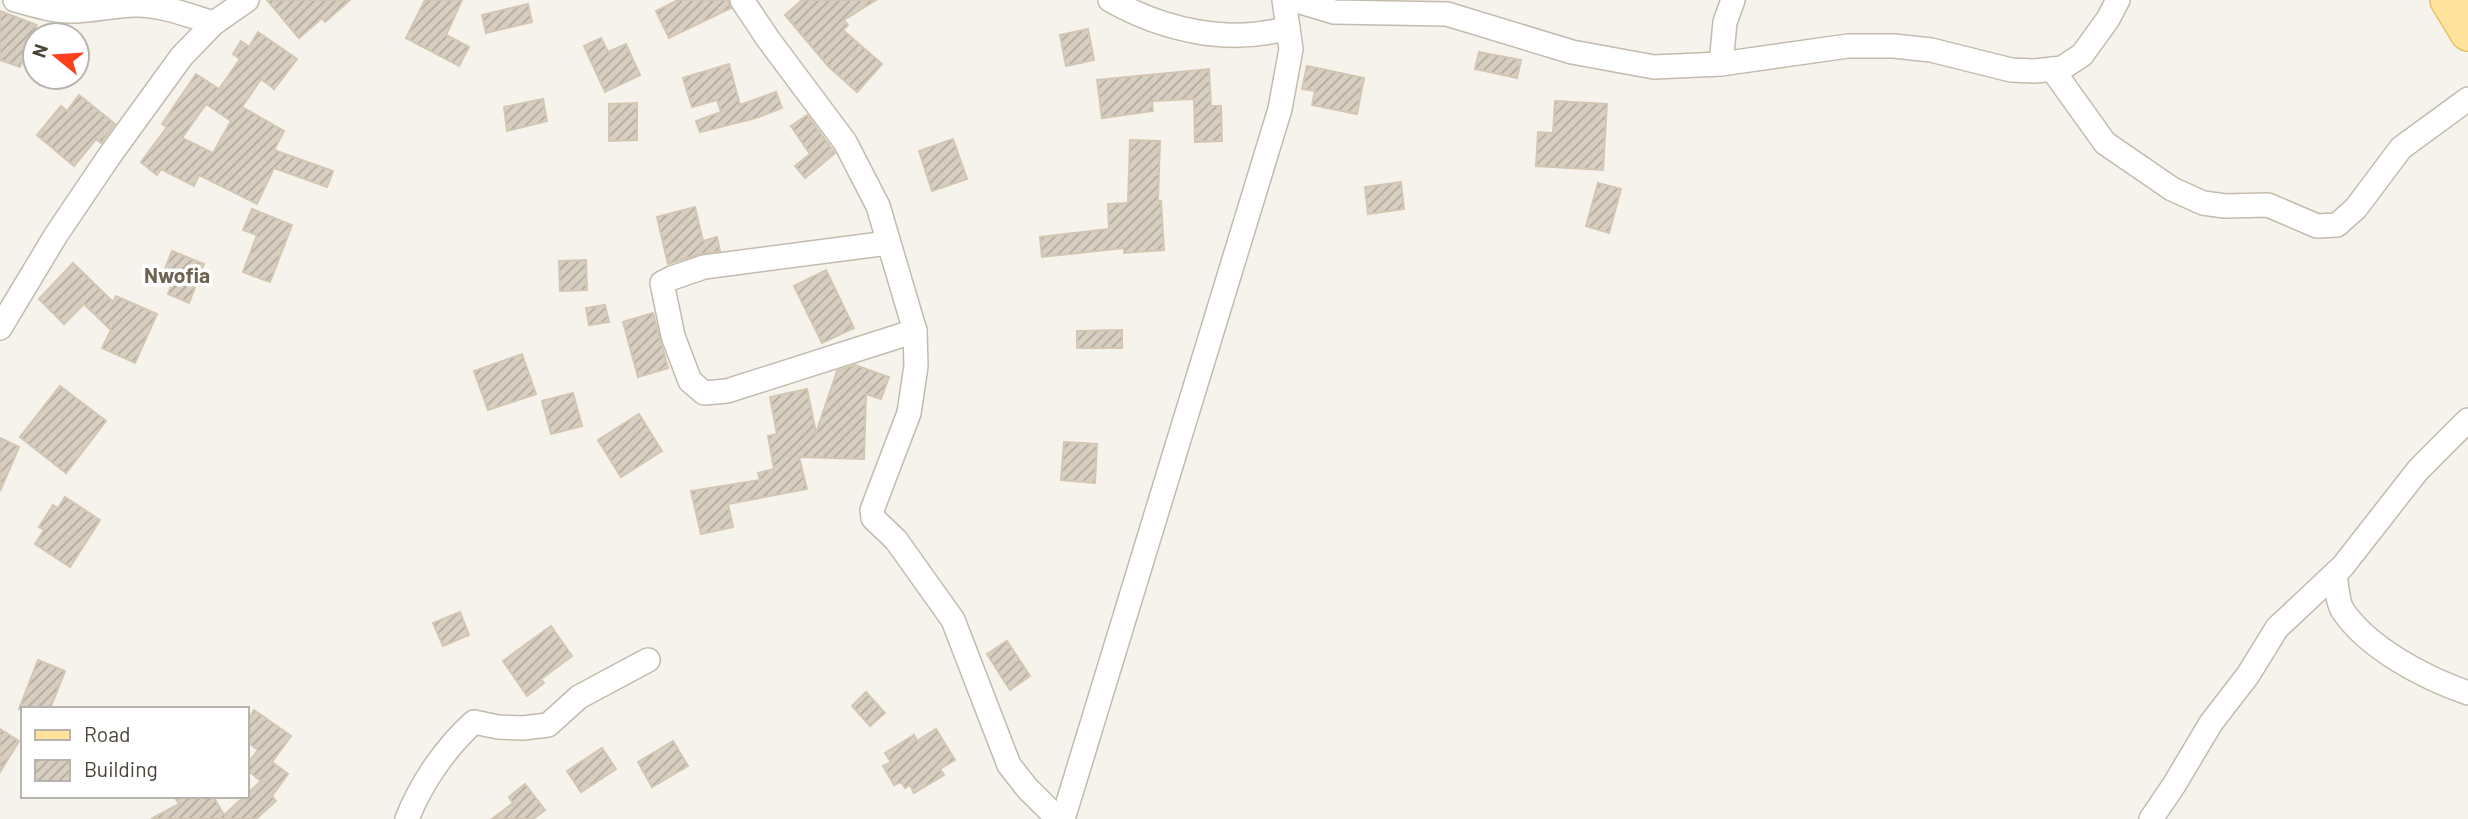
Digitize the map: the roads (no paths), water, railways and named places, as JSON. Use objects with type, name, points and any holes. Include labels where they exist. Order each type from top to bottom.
[{"type":"main road","points":[[2448,0],[2468,33]]},
{"type":"street","points":[[15,0],[73,12],[115,5],[142,5],[170,9],[214,23]]},
{"type":"street","points":[[0,328],[56,235],[182,56],[214,23],[247,0]]},
{"type":"street","points":[[742,0],[845,142],[878,206],[915,331],[916,366],[909,414],[872,510],[873,518],[896,541],[953,620],[1009,765],[1027,788],[1061,819],[1280,109],[1291,49],[1284,0]]},
{"type":"street","points":[[1110,0],[1157,20],[1211,34],[1264,35],[1288,28]]},
{"type":"street","points":[[1294,0],[1334,12],[1449,7],[1551,46],[1621,63],[1654,67],[1721,64],[1848,46],[1894,46],[1931,50],[2011,71],[2062,68],[2082,55],[2118,0]]},
{"type":"street","points":[[1721,64],[1725,22],[1733,0]]},
{"type":"street","points":[[2052,69],[2105,144],[2172,189],[2203,203],[2225,206],[2267,205],[2317,226],[2337,225],[2356,208],[2401,148],[2468,99]]},
{"type":"street","points":[[888,243],[704,267],[672,278],[662,283],[673,335],[690,381],[704,393],[727,391],[915,331]]},
{"type":"street","points":[[2151,819],[2211,723],[2248,675],[2277,628],[2335,574],[2418,470],[2468,420]]},
{"type":"street","points":[[2335,574],[2341,609],[2384,650],[2422,675],[2468,693]]},
{"type":"street","points":[[407,819],[412,805],[454,740],[474,722],[523,728],[548,724],[579,697],[648,660]]},
{"type":"district","name":"Nwofia","points":[[177,276]]}]
